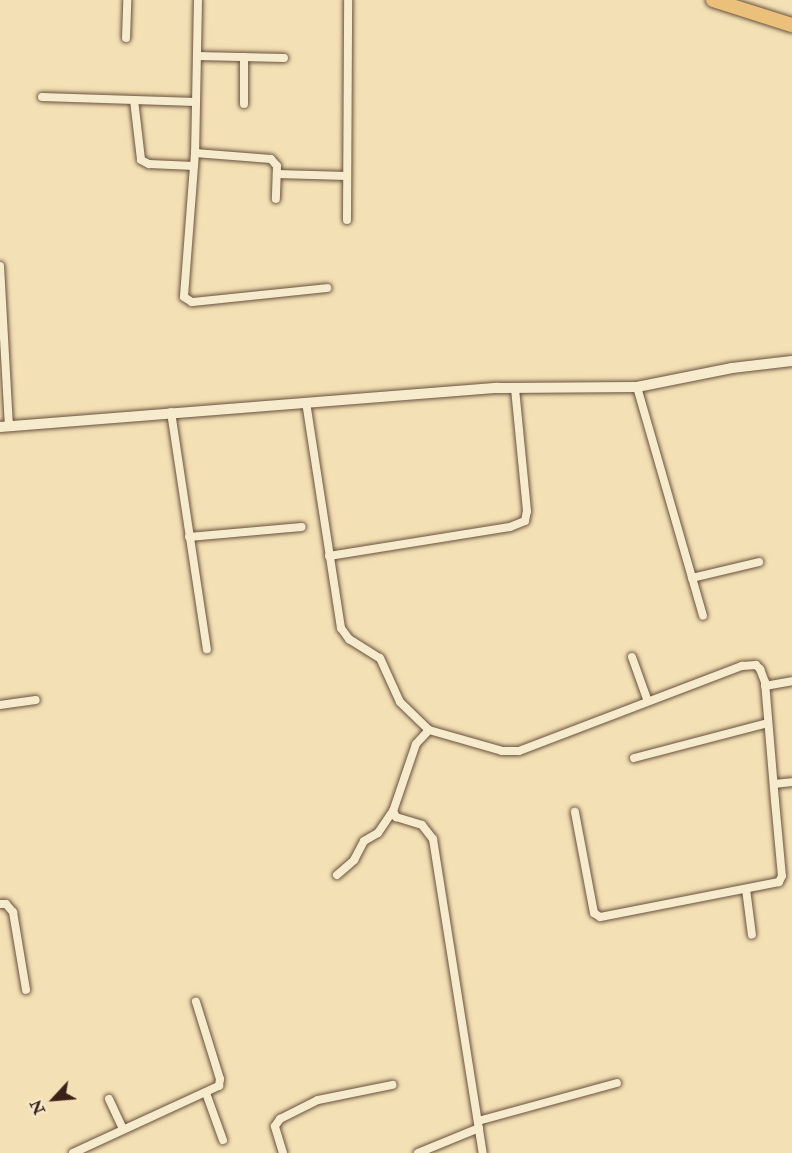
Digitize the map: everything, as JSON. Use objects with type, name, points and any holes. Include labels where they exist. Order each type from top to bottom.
[{"type":"highway","points":[[713,0],[792,25]]},
{"type":"street","points":[[126,38],[127,0]]},
{"type":"street","points":[[198,0],[195,153],[182,290],[188,300],[327,288]]},
{"type":"street","points":[[347,220],[348,0]]},
{"type":"street","points":[[197,56],[284,58]]},
{"type":"street","points":[[244,57],[244,104]]},
{"type":"street","points":[[42,98],[196,102]]},
{"type":"street","points":[[134,100],[141,160],[149,164],[194,166]]},
{"type":"street","points":[[195,153],[271,159],[277,174],[276,199]]},
{"type":"street","points":[[277,174],[347,176]]},
{"type":"street","points":[[0,266],[5,426],[515,388],[637,387],[732,368],[792,361]]},
{"type":"street","points":[[637,387],[703,616]]},
{"type":"street","points":[[329,556],[510,527],[525,520],[527,511],[515,388]]},
{"type":"street","points":[[306,402],[329,556],[344,633],[380,658],[400,702],[429,730],[509,752],[532,747],[647,699],[750,664],[760,669],[765,686],[781,879],[746,889],[600,917],[594,913],[575,812]]},
{"type":"street","points":[[171,412],[207,649]]},
{"type":"street","points":[[189,537],[302,527]]},
{"type":"street","points":[[692,578],[759,562]]},
{"type":"street","points":[[632,657],[647,699]]},
{"type":"street","points":[[765,686],[792,681]]},
{"type":"street","points":[[0,705],[36,700]]},
{"type":"street","points":[[634,758],[768,723]]},
{"type":"street","points":[[337,875],[354,860],[364,841],[378,833],[393,811],[416,744],[429,730]]},
{"type":"street","points":[[774,784],[792,782]]},
{"type":"street","points":[[393,811],[396,817],[422,825],[433,839],[483,1153]]},
{"type":"street","points":[[746,889],[752,935]]},
{"type":"street","points":[[0,904],[13,912],[26,990]]},
{"type":"street","points":[[74,1153],[206,1093],[221,1083],[196,1002]]},
{"type":"street","points":[[418,1153],[478,1124],[617,1083]]},
{"type":"street","points":[[283,1153],[275,1126],[280,1119],[318,1100],[393,1085]]},
{"type":"street","points":[[206,1093],[223,1140]]},
{"type":"street","points":[[109,1099],[123,1129]]}]
